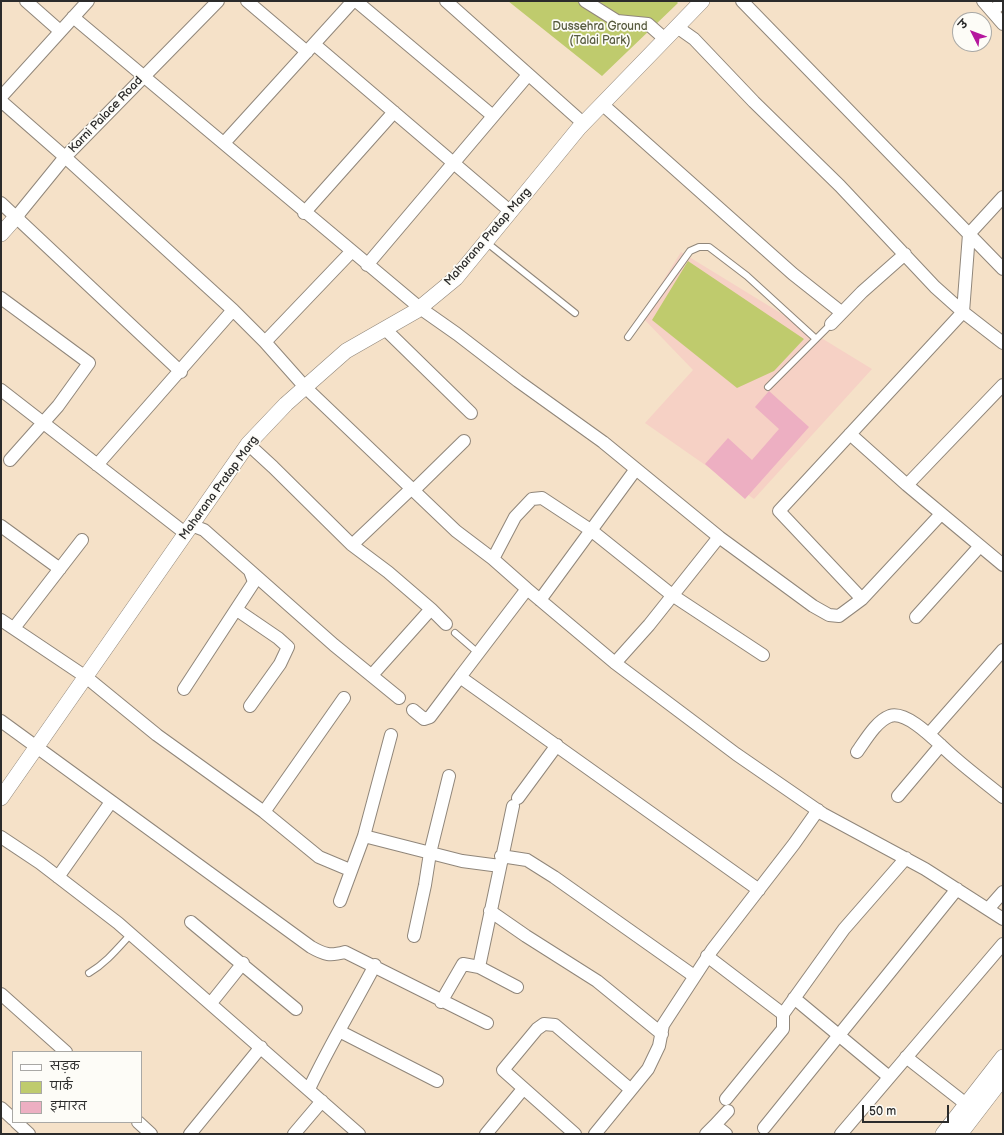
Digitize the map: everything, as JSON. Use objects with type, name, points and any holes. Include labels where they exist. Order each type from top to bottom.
[{"type":"street","points":[[26,1],[60,31]]},
{"type":"street","points":[[1,97],[88,1]]},
{"type":"street","name":"Karni Palace Road","points":[[1,234],[65,157],[218,1]]},
{"type":"street","points":[[247,1],[394,112],[511,212]]},
{"type":"street","points":[[224,143],[354,1],[493,116]]},
{"type":"street","points":[[446,1],[583,123]]},
{"type":"street","points":[[585,1],[617,21],[648,24],[665,39]]},
{"type":"street","name":"Maharana Pratap Marg","points":[[1,798],[248,444],[286,404],[346,351],[420,308],[456,278],[583,123],[702,1]]},
{"type":"street","points":[[742,1],[1003,269]]},
{"type":"street","points":[[983,1],[1003,24]]},
{"type":"street","points":[[993,11],[1003,1]]},
{"type":"street","points":[[74,17],[224,143],[304,213],[420,308],[457,334],[518,381],[604,442],[719,537],[813,606],[829,615],[839,616],[862,598],[941,514]]},
{"type":"street","points":[[677,27],[694,39],[754,102],[846,192],[935,287],[963,312],[1003,342]]},
{"type":"street","points":[[367,265],[528,74]]},
{"type":"street","points":[[1,101],[65,157],[233,310],[265,342],[305,387],[456,531],[493,559],[526,589],[615,663],[736,754],[818,810],[906,858],[1003,919]]},
{"type":"street","points":[[602,104],[793,274],[841,312]]},
{"type":"street","points":[[304,213],[394,112]]},
{"type":"street","points":[[862,598],[779,512],[963,312],[969,234],[1003,197]]},
{"type":"street","points":[[1,203],[180,372]]},
{"type":"street","points":[[265,342],[351,252]]},
{"type":"street","points":[[831,324],[841,312],[905,254]]},
{"type":"street","points":[[1,298],[89,363],[58,406],[10,460]]},
{"type":"street","points":[[97,465],[233,310]]},
{"type":"street","points":[[385,329],[470,413]]},
{"type":"street","points":[[907,485],[1003,385]]},
{"type":"street","points":[[1,390],[97,465],[188,529],[204,530],[334,645],[398,698]]},
{"type":"street","points":[[850,434],[907,485],[1003,566]]},
{"type":"street","points":[[352,545],[464,441]]},
{"type":"street","points":[[248,444],[274,467],[352,545],[388,572],[446,624]]},
{"type":"street","points":[[540,600],[636,469]]},
{"type":"street","points":[[493,559],[515,517],[532,499],[542,498],[592,531],[672,595],[763,655]]},
{"type":"street","points":[[1,526],[60,569]]},
{"type":"street","points":[[615,663],[719,537]]},
{"type":"street","points":[[14,628],[82,540]]},
{"type":"street","points":[[916,617],[980,546]]},
{"type":"street","points":[[184,689],[254,582],[250,571]]},
{"type":"street","points":[[413,710],[424,719],[430,717],[477,652],[526,589]]},
{"type":"street","points":[[372,675],[431,609]]},
{"type":"street","points":[[237,610],[278,638],[288,647],[280,664],[250,706]]},
{"type":"street","points":[[1,620],[86,677],[157,735],[264,812],[319,857],[350,870]]},
{"type":"street","points":[[929,734],[1003,650]]},
{"type":"street","points":[[460,677],[758,890]]},
{"type":"street","points":[[264,812],[344,698]]},
{"type":"street","points":[[856,752],[882,720],[891,715],[905,718],[929,734],[1003,797]]},
{"type":"street","points":[[1,721],[311,947],[333,956],[345,952],[375,966],[441,1002],[487,1023]]},
{"type":"street","points":[[340,901],[350,870],[364,836],[391,735]]},
{"type":"street","points":[[898,796],[941,745]]},
{"type":"street","points":[[479,967],[501,861],[516,802],[557,746]]},
{"type":"street","points":[[414,936],[430,853],[449,776]]},
{"type":"street","points":[[58,876],[111,802]]},
{"type":"street","points":[[595,1134],[630,1089],[648,1069],[659,1046],[663,1024],[707,956],[818,810]]},
{"type":"street","points":[[1,836],[58,876],[131,934],[359,1134]]},
{"type":"street","points":[[364,836],[462,861],[527,860],[554,877],[694,976]]},
{"type":"street","points":[[706,1134],[715,1125],[727,1105],[783,1029],[783,1014],[844,929],[906,858]]},
{"type":"street","points":[[764,1128],[957,889]]},
{"type":"street","points":[[988,909],[1003,892]]},
{"type":"street","points":[[490,911],[526,936],[597,981],[662,1034]]},
{"type":"street","points":[[191,922],[296,1009]]},
{"type":"street","points":[[841,1134],[1003,944]]},
{"type":"street","points":[[707,956],[783,1014]]},
{"type":"street","points":[[210,1003],[242,963]]},
{"type":"street","points":[[441,1002],[463,964],[479,967],[517,987]]},
{"type":"street","points":[[309,1089],[327,1049],[353,1008],[375,966]]},
{"type":"street","points":[[1,994],[65,1051]]},
{"type":"street","points":[[794,998],[890,1077]]},
{"type":"street","points":[[575,1134],[503,1070],[537,1028],[544,1024],[555,1025],[630,1089]]},
{"type":"street","points":[[339,1031],[437,1081]]},
{"type":"street","points":[[190,1134],[261,1048]]},
{"type":"street","points":[[944,1134],[1003,1056]]},
{"type":"street","points":[[906,1057],[966,1104]]},
{"type":"street","points":[[960,1134],[1003,1078]]},
{"type":"street","points":[[486,1134],[523,1089]]},
{"type":"street","points":[[294,1134],[322,1101]]},
{"type":"street","points":[[1,1108],[12,1118]]},
{"type":"street","points":[[17,1123],[29,1134]]},
{"type":"street","points":[[139,1123],[151,1134]]},
{"type":"street","points":[[715,1125],[726,1134]]},
{"type":"lane","points":[[486,242],[575,313]]},
{"type":"lane","points":[[628,337],[690,251],[699,247],[709,247],[747,276],[816,339]]},
{"type":"lane","points":[[768,387],[831,324]]},
{"type":"lane","points":[[455,633],[477,652]]},
{"type":"lane","points":[[89,973],[98,968],[131,934]]},
{"type":"shaded area","points":[[681,252],[872,369],[754,499],[645,423],[693,370],[641,316]]},
{"type":"green space","name":"Dussehra Ground (Talai Park)","points":[[508,1],[676,1],[678,3],[602,76]]},
{"type":"green space","points":[[688,261],[804,339],[774,371],[737,388],[652,320]]},
{"type":"building","points":[[769,391],[809,427],[745,499],[705,464],[728,438],[752,460],[779,429],[755,407]]}]
